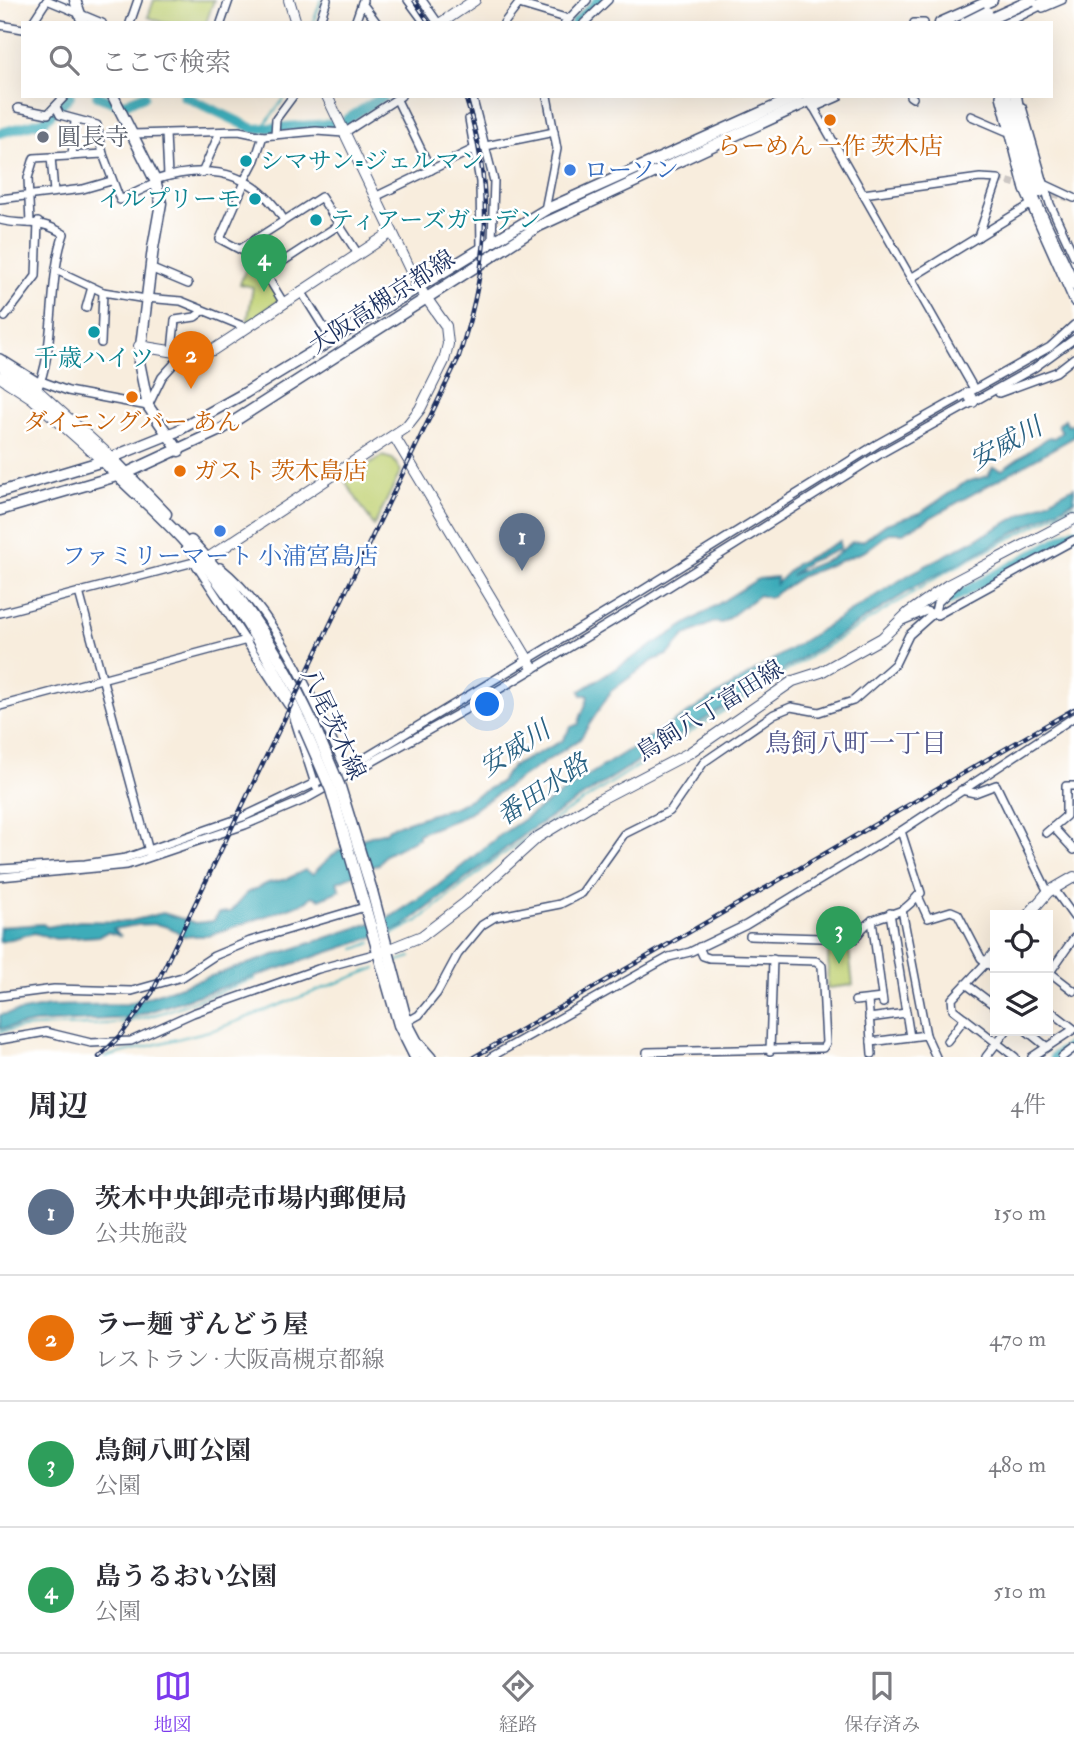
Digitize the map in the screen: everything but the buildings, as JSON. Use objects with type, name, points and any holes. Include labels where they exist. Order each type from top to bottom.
[{"type":"main road","points":[[75,0],[82,19]]},
{"type":"main road","points":[[945,21],[992,0]]},
{"type":"main road","points":[[999,0],[1003,21]]},
{"type":"main road","points":[[969,21],[1015,0]]},
{"type":"main road","points":[[985,21],[1032,0]]},
{"type":"main road","points":[[1007,21],[1049,0]]},
{"type":"main road","points":[[746,125],[782,98]]},
{"type":"main road","name":"大阪高槻京都線","points":[[0,510],[122,474],[222,429],[539,226],[746,125],[795,98]]},
{"type":"main road","name":"大阪高槻京都線","points":[[0,492],[107,459],[169,434],[245,393],[418,285],[545,210],[815,98]]},
{"type":"main road","points":[[746,125],[760,129],[832,98]]},
{"type":"main road","points":[[1006,98],[1023,166],[1074,268]]},
{"type":"main road","points":[[1018,98],[1031,165],[1067,256],[1074,284]]},
{"type":"main road","points":[[116,102],[155,181],[162,213],[150,268],[139,346],[148,406],[179,450]]},
{"type":"main road","name":"八尾茨木線","points":[[107,459],[208,558],[253,617],[295,686],[369,904],[415,1057]]},
{"type":"main road","name":"八尾茨木線","points":[[122,474],[184,541],[225,595],[309,725]]},
{"type":"main road","points":[[184,541],[194,562]]},
{"type":"main road","points":[[204,576],[225,595]]},
{"type":"main road","name":"八尾茨木線","points":[[403,1024],[415,1038],[425,1057]]},
{"type":"street","points":[[33,21],[47,0],[82,19]]},
{"type":"street","points":[[131,21],[138,0]]},
{"type":"street","points":[[221,21],[229,0]]},
{"type":"street","points":[[289,0],[295,21]]},
{"type":"street","points":[[320,21],[327,0]]},
{"type":"street","points":[[408,0],[424,21]]},
{"type":"street","points":[[422,0],[438,21]]},
{"type":"street","points":[[443,21],[475,0]]},
{"type":"street","points":[[506,21],[520,2],[567,21],[587,0]]},
{"type":"street","points":[[586,21],[608,0]]},
{"type":"street","points":[[1008,21],[1062,0]]},
{"type":"street","points":[[356,21],[362,2]]},
{"type":"street","points":[[362,2],[376,21]]},
{"type":"street","points":[[0,25],[21,29]]},
{"type":"street","points":[[18,108],[48,114],[63,98]]},
{"type":"street","points":[[275,131],[292,98]]},
{"type":"street","points":[[328,98],[418,285],[446,326],[447,352],[420,409],[394,436],[208,558],[233,578],[277,636],[345,768]]},
{"type":"street","points":[[132,134],[239,131],[263,136],[275,131],[344,132],[399,98],[431,170]]},
{"type":"street","points":[[473,98],[495,192],[492,242]]},
{"type":"street","points":[[545,210],[557,149],[547,98]]},
{"type":"street","points":[[1000,98],[1006,131],[1030,205],[1074,302]]},
{"type":"street","points":[[1019,98],[1067,256]]},
{"type":"street","points":[[813,106],[911,278],[972,395]]},
{"type":"street","points":[[56,107],[60,115],[97,125],[111,181],[120,200],[155,181],[180,172],[232,174],[272,200],[284,220]]},
{"type":"street","points":[[971,116],[1006,131]]},
{"type":"street","points":[[469,119],[476,149],[481,198],[481,248]]},
{"type":"street","points":[[72,156],[75,121]]},
{"type":"street","points":[[202,173],[220,132]]},
{"type":"street","points":[[375,197],[476,149],[554,132]]},
{"type":"street","points":[[166,134],[168,176]]},
{"type":"street","points":[[263,136],[220,239],[242,248],[256,258],[283,302]]},
{"type":"street","points":[[5,317],[36,276],[34,223],[27,197],[28,178],[34,158],[103,154]]},
{"type":"street","points":[[51,157],[54,192]]},
{"type":"street","points":[[863,194],[980,178],[998,179],[978,237]]},
{"type":"street","points":[[0,199],[27,197],[111,181]]},
{"type":"street","points":[[1044,184],[1074,198]]},
{"type":"street","points":[[242,248],[321,197],[358,254]]},
{"type":"street","points":[[911,278],[1030,205]]},
{"type":"street","points":[[0,222],[34,223],[64,234],[54,264],[56,270],[37,388]]},
{"type":"street","points":[[265,273],[339,225]]},
{"type":"street","points":[[139,346],[178,352],[213,350],[392,232]]},
{"type":"street","points":[[150,268],[188,284]]},
{"type":"street","points":[[56,270],[103,292],[181,301],[247,328]]},
{"type":"street","points":[[86,308],[92,287]]},
{"type":"street","points":[[301,291],[331,339]]},
{"type":"street","points":[[101,343],[103,292]]},
{"type":"street","points":[[0,377],[37,388],[148,406],[178,352],[175,320],[195,317],[203,311]]},
{"type":"street","points":[[316,787],[530,664],[877,444],[972,395],[1050,347],[1074,326]]},
{"type":"street","points":[[972,395],[989,393],[1034,368],[1074,339]]},
{"type":"street","points":[[0,358],[37,388],[107,459]]},
{"type":"street","points":[[989,393],[995,395],[1041,378],[1074,358]]},
{"type":"street","points":[[0,366],[37,388]]},
{"type":"street","points":[[394,436],[530,664]]},
{"type":"street","name":"鳥飼八丁富田線","points":[[383,952],[422,936],[465,904],[538,837],[599,800],[689,753],[776,692],[882,638],[938,592],[1074,519]]},
{"type":"street","points":[[897,623],[926,611],[935,612],[937,615],[1074,540]]},
{"type":"street","points":[[0,613],[194,562],[293,712],[316,787]]},
{"type":"street","points":[[403,1024],[419,1015],[437,993],[458,954],[482,925],[495,917],[559,904],[582,893],[624,834],[670,811],[704,762],[783,709],[800,707],[819,712],[853,701],[895,664],[909,635],[935,612],[937,603],[967,575]]},
{"type":"street","points":[[79,592],[150,853]]},
{"type":"street","points":[[0,706],[247,640]]},
{"type":"street","points":[[0,869],[85,864],[150,853],[245,825],[304,800],[316,787],[345,768],[530,664]]},
{"type":"street","points":[[491,1057],[668,957],[699,947],[746,925],[901,831],[1074,717]]},
{"type":"street","points":[[961,790],[975,793],[996,785],[1051,891],[1074,917]]},
{"type":"street","points":[[1046,833],[1066,816],[1066,786],[1074,786]]},
{"type":"street","points":[[1054,827],[1074,850]]},
{"type":"street","points":[[750,936],[855,939],[864,925],[872,920],[902,910],[921,893],[901,831]]},
{"type":"street","points":[[0,877],[127,865],[150,853]]},
{"type":"street","points":[[1033,910],[1051,891],[1074,877]]},
{"type":"street","points":[[918,896],[928,918],[951,911],[958,914],[990,964]]},
{"type":"street","points":[[0,996],[54,989],[132,991],[182,977],[214,956],[250,941],[369,904]]},
{"type":"street","points":[[902,910],[926,1034],[936,1057]]},
{"type":"street","points":[[890,913],[910,1037]]},
{"type":"street","points":[[855,1001],[883,1001],[872,920]]},
{"type":"street","points":[[1053,966],[1074,938]]},
{"type":"street","points":[[648,1057],[647,1052],[770,1051],[823,1048],[826,1043],[822,966],[816,961],[709,958],[703,956],[699,947]]},
{"type":"street","points":[[0,1040],[46,1032],[91,1043],[131,1041],[193,1013],[318,969],[383,952]]},
{"type":"street","points":[[770,1051],[773,959]]},
{"type":"street","points":[[990,967],[966,984],[953,999],[953,1009],[1015,1057]]},
{"type":"street","points":[[1053,976],[1074,991]]},
{"type":"street","points":[[966,984],[990,1002]]},
{"type":"street","points":[[867,1000],[872,1054]]},
{"type":"street","points":[[869,1018],[906,1013]]},
{"type":"street","points":[[1032,1057],[1073,1027],[1053,1013]]},
{"type":"street","points":[[947,1041],[965,1018]]},
{"type":"street","points":[[871,1042],[926,1034]]},
{"type":"street","points":[[986,1057],[1001,1036]]},
{"type":"street","points":[[1033,1036],[1047,1047]]},
{"type":"street","points":[[415,1038],[432,1057]]},
{"type":"street","points":[[1062,1057],[1074,1048]]},
{"type":"green space","points":[[154,0],[214,0],[207,21],[159,21],[148,17]]},
{"type":"green space","points":[[251,256],[279,297],[278,301],[247,324],[253,287],[240,284]]},
{"type":"green space","points":[[382,456],[393,459],[401,471],[374,526],[345,481]]},
{"type":"green space","points":[[829,942],[848,942],[853,985],[827,988]]},
{"type":"water","points":[[1065,419],[1068,426],[1074,424],[1074,437],[903,533],[889,533],[865,551],[802,576],[769,598],[759,595],[722,623],[714,622],[684,636],[669,654],[654,660],[611,691],[580,739],[460,818],[418,834],[418,838],[385,855],[379,864],[337,882],[340,890],[320,899],[312,896],[306,902],[208,936],[183,936],[167,927],[149,924],[113,929],[121,936],[107,932],[99,936],[56,939],[34,933],[0,942],[0,927],[43,924],[47,927],[80,921],[127,922],[163,913],[196,923],[213,921],[219,913],[230,912],[247,893],[268,883],[287,879],[305,870],[313,874],[338,851],[354,842],[457,806],[499,783],[511,767],[562,741],[571,727],[579,724],[587,702],[588,695],[582,695],[580,691],[758,579],[777,577],[776,584],[796,564],[840,541],[840,549],[808,562],[791,575],[832,558],[852,542],[863,541],[886,524],[920,513],[966,482],[988,476],[993,467],[1002,470],[1049,437],[1054,438],[1062,432],[1058,425]]},
{"type":"water","points":[[1074,487],[1074,501],[922,583],[618,774],[526,833],[401,928],[130,1018],[35,1023],[0,1029],[0,1015],[49,1006],[127,1004],[392,916],[435,888],[499,836],[581,780],[910,574]]},
{"type":"waterway","points":[[314,21],[321,0]]},
{"type":"waterway","points":[[577,21],[599,0]]},
{"type":"waterway","points":[[0,133],[44,121],[68,98]]},
{"type":"waterway","points":[[102,98],[121,105],[139,98]]},
{"type":"waterway","points":[[188,98],[254,129],[331,124]]},
{"type":"waterway","points":[[261,129],[284,98]]},
{"type":"waterway","points":[[346,120],[381,98]]},
{"type":"waterway","points":[[389,936],[418,921],[496,859],[564,813],[750,694],[946,572],[1074,505]]},
{"type":"waterway","points":[[939,606],[1074,532]]},
{"type":"waterway","points":[[355,949],[371,943]]},
{"type":"waterway","points":[[395,962],[411,957]]},
{"type":"waterway","points":[[105,1057],[217,1029],[376,968]]},
{"type":"waterway","points":[[0,1032],[135,1020],[255,979]]},
{"type":"waterway","points":[[1054,1057],[1074,1043]]},
{"type":"tunnel","points":[[998,179],[1028,187]]},
{"type":"tunnel","points":[[1043,191],[1072,199]]},
{"type":"railway","points":[[414,0],[428,21]]},
{"type":"railway","points":[[99,1057],[121,1035],[152,993],[458,359],[477,292],[485,228],[481,164],[466,98]]},
{"type":"railway","points":[[474,1057],[1074,709]]},
{"type":"place","name":"らーめん 一作 茨木店","points":[[830,120]]},
{"type":"place","name":"圓長寺","points":[[43,137]]},
{"type":"place","name":"シマサン=ジェルマン","points":[[246,161]]},
{"type":"place","name":"ローソン","points":[[570,170]]},
{"type":"place","name":"イルプリーモ","points":[[255,199]]},
{"type":"place","name":"ティアーズガーデン","points":[[316,220]]},
{"type":"place","name":"島うるおい公園","points":[[264,292]]},
{"type":"place","name":"千歳ハイツ","points":[[94,332]]},
{"type":"place","name":"ラー麺 ずんどう屋","points":[[191,389]]},
{"type":"place","name":"ダイニングバー あん","points":[[132,397]]},
{"type":"place","name":"ガスト 茨木島店","points":[[180,471]]},
{"type":"place","name":"ファミリーマート 小浦宮島店","points":[[220,531]]},
{"type":"place","name":"茨木中央卸売市場内郵便局","points":[[522,571]]},
{"type":"place","name":"鳥飼八町公園","points":[[839,964]]},
{"type":"district","name":"鳥飼八町一丁目","points":[[856,744]]},
{"type":"water label","name":"安威川","points":[[1006,444]]},
{"type":"water label","name":"安威川","points":[[515,749]]},
{"type":"water label","name":"番田水路","points":[[543,790]]}]
